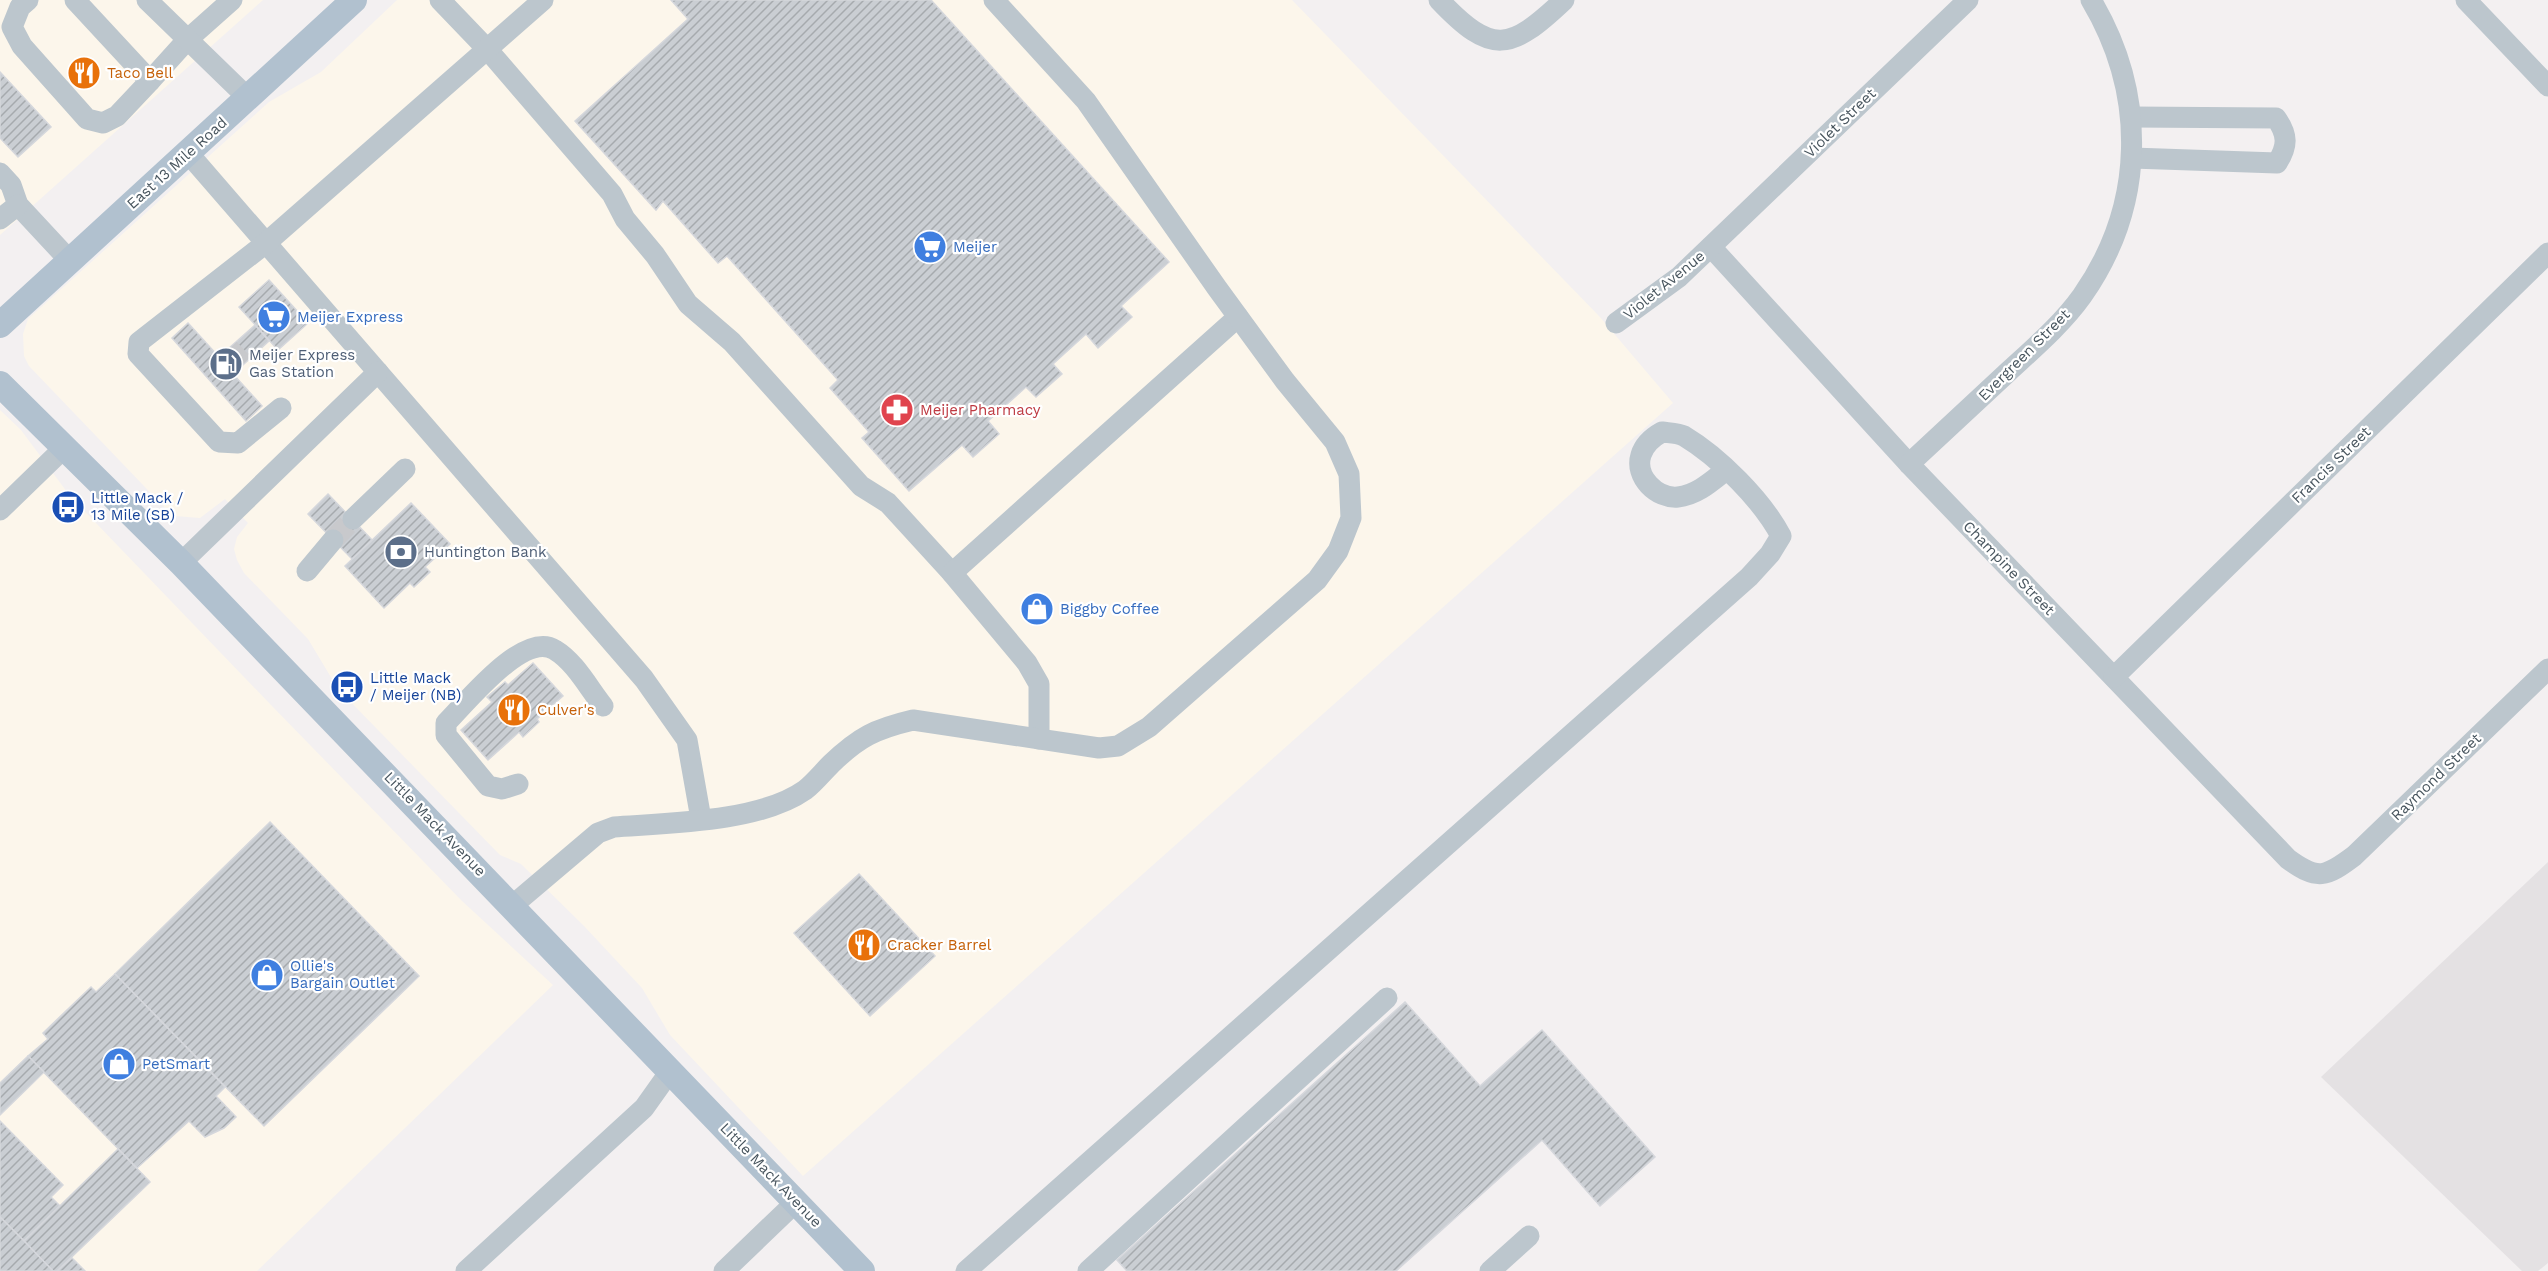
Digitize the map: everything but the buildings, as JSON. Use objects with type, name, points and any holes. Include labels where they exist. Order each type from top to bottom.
[{"type":"main road","name":"East 13 Mile Road","points":[[0,325],[354,0]]},
{"type":"main road","name":"Little Mack Avenue","points":[[0,384],[182,563],[513,905],[862,1271]]},
{"type":"street","points":[[28,0],[20,7],[12,27],[22,46],[87,119],[103,123],[117,116],[188,40],[231,0]]},
{"type":"street","points":[[75,0],[150,81]]},
{"type":"street","points":[[147,0],[248,98]]},
{"type":"street","points":[[440,0],[487,49],[612,194],[625,219],[655,255],[688,304],[732,342],[844,470],[861,486],[888,504],[952,573],[1027,663],[1039,684],[1039,739]]},
{"type":"street","points":[[281,408],[238,443],[219,442],[138,354],[139,342],[266,243],[543,0]]},
{"type":"street","points":[[513,905],[598,833],[614,827],[700,819],[768,808],[805,790],[867,733],[888,726],[913,720],[1100,748],[1118,746],[1149,727],[1317,580],[1338,551],[1351,518],[1349,474],[1335,442],[1238,317],[1086,101],[994,0]]},
{"type":"street","points":[[1439,0],[1472,32],[1490,39],[1504,40],[1524,35],[1533,29],[1563,0]]},
{"type":"street","name":"Violet Street","points":[[1711,247],[1968,0]]},
{"type":"street","name":"Evergreen Street","points":[[1909,464],[2041,342],[2081,297],[2105,259],[2120,218],[2132,158],[2132,117],[2118,52],[2091,0]]},
{"type":"street","points":[[2466,0],[2548,86]]},
{"type":"street","points":[[2132,117],[2276,118],[2285,130],[2286,149],[2277,163],[2132,158]]},
{"type":"street","points":[[188,153],[644,679],[687,740],[700,819]]},
{"type":"street","points":[[0,173],[11,184],[18,205],[70,261]]},
{"type":"street","points":[[0,219],[18,205]]},
{"type":"street","name":"Violet Avenue","points":[[1616,323],[1679,278],[1711,247]]},
{"type":"street","name":"Champine Street","points":[[1711,247],[1909,464],[2288,859],[2318,876]]},
{"type":"street","name":"Francis Street","points":[[2114,677],[2548,253]]},
{"type":"street","points":[[952,573],[1238,317]]},
{"type":"street","points":[[182,563],[378,372]]},
{"type":"street","points":[[0,510],[64,448]]},
{"type":"street","points":[[352,519],[405,469]]},
{"type":"street","points":[[966,1271],[1749,577],[1770,554],[1780,536],[1770,516],[1726,470]]},
{"type":"street","points":[[307,571],[333,540]]},
{"type":"street","points":[[518,784],[502,789],[488,786],[446,735],[446,723],[512,657],[535,645],[553,648],[569,661],[603,706]]},
{"type":"street","name":"Raymond Street","points":[[2318,876],[2334,872],[2354,856],[2548,669]]},
{"type":"street","points":[[1088,1271],[1387,998]]},
{"type":"street","points":[[466,1271],[644,1108],[671,1071]]},
{"type":"street","points":[[724,1271],[797,1201]]},
{"type":"street","points":[[1490,1271],[1529,1236]]},
{"type":"shaded area","points":[[0,0],[263,0],[0,235]]},
{"type":"shaded area","points":[[397,0],[1292,0],[1599,316],[1673,403],[803,1176],[670,1035],[642,988],[584,926],[521,864],[500,855],[338,689],[308,639],[244,573],[234,549],[237,537],[248,523],[225,499],[200,518],[175,516],[29,366],[24,356],[23,334],[28,319],[269,102],[321,72]]},
{"type":"shaded area","points":[[0,410],[21,430],[70,496],[271,705],[462,901],[553,985],[257,1271],[0,1271]]},
{"type":"shaded area","points":[[2548,862],[2548,1263],[2538,1271],[2522,1271],[2321,1077]]},
{"type":"tunnel","points":[[229,349],[243,364]]},
{"type":"tunnel","points":[[333,540],[353,519]]},
{"type":"place","name":"Taco Bell","points":[[84,73]]},
{"type":"place","name":"Meijer","points":[[930,247]]},
{"type":"place","name":"Meijer Express","points":[[274,317]]},
{"type":"place","name":"Meijer Express Gas Station","points":[[226,364]]},
{"type":"place","name":"Meijer Pharmacy","points":[[897,410]]},
{"type":"place","name":"Little Mack / 13 Mile (SB)","points":[[68,507]]},
{"type":"place","name":"Huntington Bank","points":[[401,552]]},
{"type":"place","name":"Biggby Coffee","points":[[1037,609]]},
{"type":"place","name":"Little Mack / Meijer (NB)","points":[[347,687]]},
{"type":"place","name":"Culver's","points":[[514,710]]},
{"type":"place","name":"Cracker Barrel","points":[[864,945]]},
{"type":"place","name":"Ollie's Bargain Outlet","points":[[267,975]]},
{"type":"place","name":"PetSmart","points":[[119,1064]]}]
